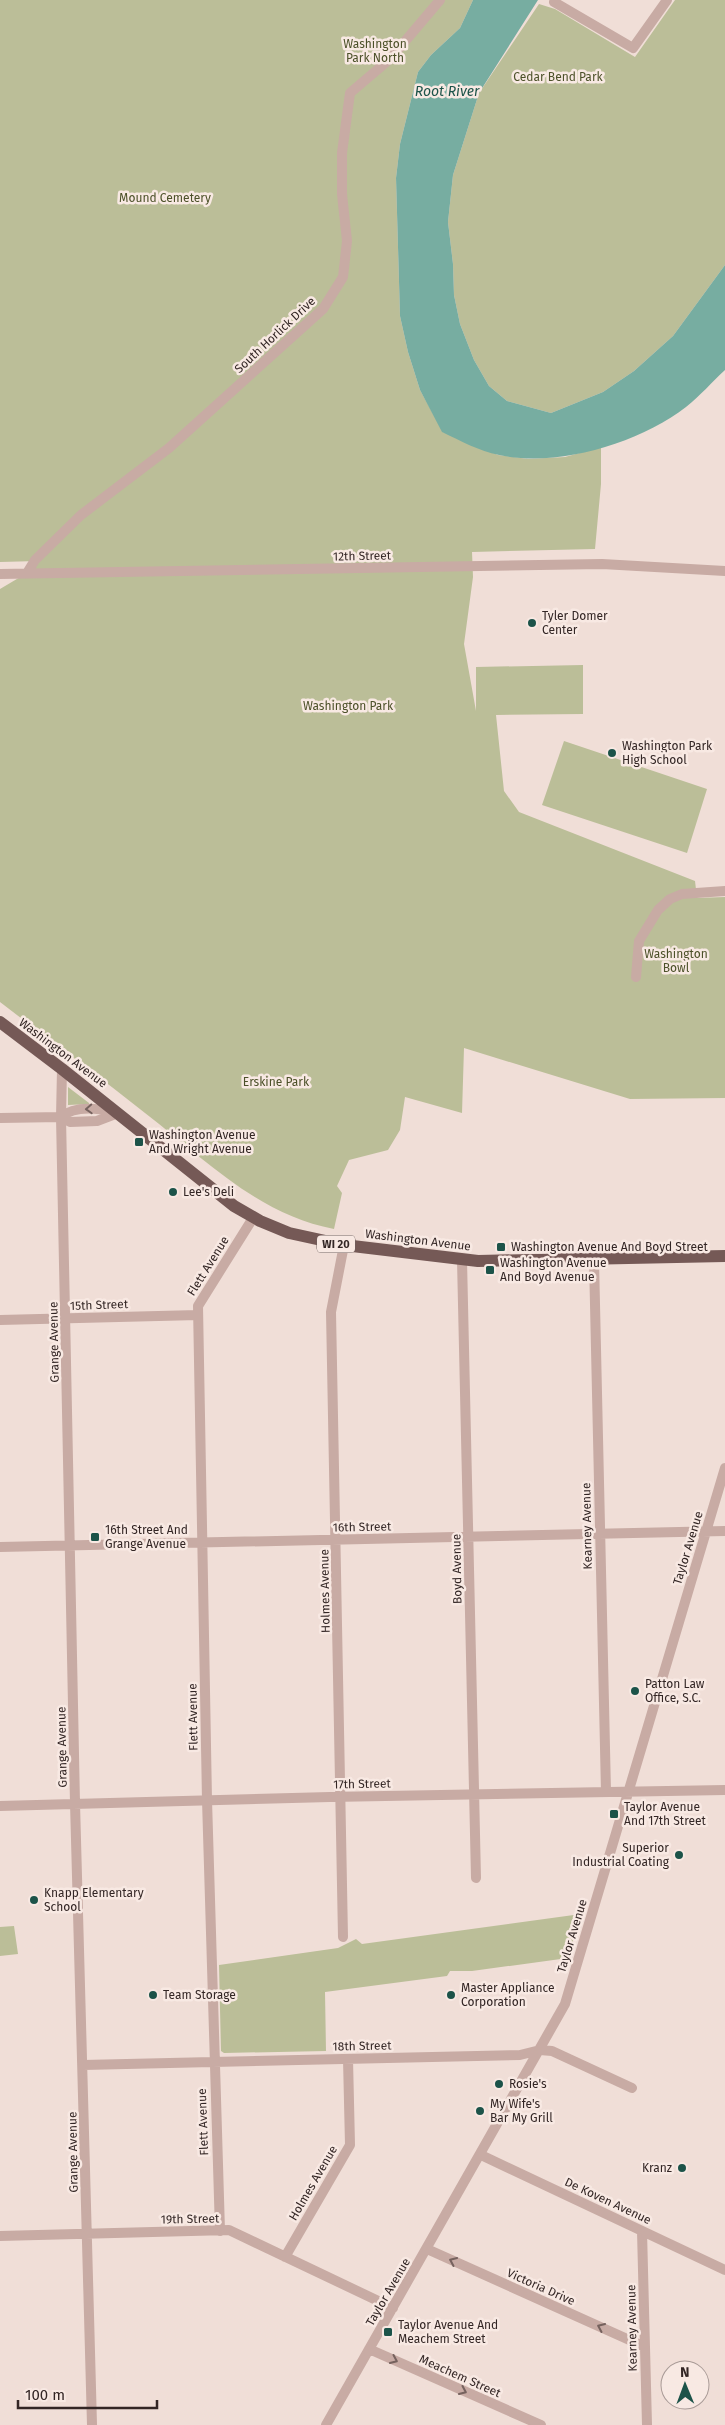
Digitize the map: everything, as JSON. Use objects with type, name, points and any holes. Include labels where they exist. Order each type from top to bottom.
[{"type":"main road","name":"Washington Avenue","points":[[0,1022],[234,1206],[252,1218],[289,1233],[344,1245],[478,1261],[725,1256]]},
{"type":"street","name":"South Horlick Drive","points":[[27,573],[35,560],[81,515],[169,448],[323,309],[342,277],[347,240],[342,194],[342,153],[350,93],[390,59],[440,0]]},
{"type":"street","points":[[555,1],[633,48],[666,0]]},
{"type":"street","name":"12th Street","points":[[0,574],[600,564],[725,571]]},
{"type":"street","points":[[636,978],[639,940],[658,910],[670,899],[682,894],[725,891]]},
{"type":"street","name":"Grange Avenue","points":[[62,1069],[61,1117],[75,1803],[92,2425]]},
{"type":"street","points":[[0,1118],[61,1117],[69,1110],[98,1108],[118,1113]]},
{"type":"street","name":"Flett Avenue","points":[[220,2231],[207,1800],[204,1543],[198,1306],[252,1218]]},
{"type":"street","name":"Holmes Avenue","points":[[343,1937],[331,1312],[344,1245]]},
{"type":"street","name":"Boyd Avenue","points":[[462,1260],[476,1878]]},
{"type":"street","name":"Kearney Avenue","points":[[594,1260],[606,1792]]},
{"type":"street","name":"15th Street","points":[[0,1320],[198,1315]]},
{"type":"street","name":"Taylor Avenue","points":[[326,2425],[565,2004],[725,1468]]},
{"type":"street","name":"16th Street","points":[[0,1547],[725,1531]]},
{"type":"street","name":"17th Street","points":[[0,1806],[725,1790]]},
{"type":"street","name":"18th Street","points":[[83,2065],[520,2055],[540,2050],[552,2051],[632,2088]]},
{"type":"street","name":"Holmes Avenue","points":[[285,2257],[350,2145],[348,2059]]},
{"type":"street","name":"De Koven Avenue","points":[[481,2155],[725,2270]]},
{"type":"street","name":"19th Street","points":[[0,2236],[229,2230],[393,2308]]},
{"type":"street","name":"Kearney Avenue","points":[[642,2231],[647,2425]]},
{"type":"street","name":"Victoria Drive","points":[[427,2249],[645,2347]]},
{"type":"street","name":"Meachem Street","points":[[369,2349],[541,2425]]},
{"type":"green space","points":[[0,0],[473,0],[460,28],[431,55],[418,72],[400,144],[396,178],[400,316],[408,352],[420,390],[443,432],[498,455],[528,459],[565,457],[601,447],[601,484],[595,549],[472,552],[473,577],[464,644],[476,711],[476,667],[583,665],[583,714],[496,715],[504,791],[519,812],[695,881],[697,898],[725,897],[725,1098],[630,1099],[464,1048],[462,1113],[405,1097],[400,1130],[388,1150],[349,1160],[337,1186],[342,1193],[334,1229],[306,1222],[281,1211],[233,1183],[0,1002],[0,589],[27,573],[38,561],[0,562]]},
{"type":"green space","name":"Cedar Bend Park","points":[[675,0],[725,0],[725,265],[673,336],[634,371],[603,392],[551,413],[507,401],[489,386],[474,360],[460,324],[454,295],[453,264],[448,222],[453,175],[479,93],[539,4],[555,9],[635,57]]},
{"type":"green space","points":[[564,741],[707,789],[687,853],[542,805]]},
{"type":"green space","points":[[68,1087],[89,1103],[89,1104],[68,1105]]},
{"type":"green space","points":[[581,1914],[568,1958],[472,1971],[450,1971],[447,1976],[325,1992],[326,2051],[224,2053],[221,2051],[219,1965],[338,1948],[356,1939],[362,1944]]},
{"type":"green space","points":[[14,1926],[18,1954],[0,1956],[0,1927]]},
{"type":"water","name":"Root River","points":[[473,0],[538,0],[479,93],[453,175],[448,222],[453,264],[454,295],[460,324],[474,360],[489,386],[507,401],[551,413],[603,392],[634,371],[673,336],[725,265],[725,370],[691,403],[667,420],[645,432],[597,449],[572,455],[522,458],[484,451],[442,432],[420,390],[408,352],[400,316],[396,178],[400,144],[418,72],[431,55],[460,28]]},
{"type":"place","name":"Tyler Domer Center","points":[[532,623]]},
{"type":"place","name":"Washington Park High School","points":[[612,753]]},
{"type":"place","name":"Washington Avenue And Wright Avenue","points":[[139,1142]]},
{"type":"place","name":"Lee's Deli","points":[[173,1192]]},
{"type":"place","name":"Washington Avenue And Boyd Street","points":[[501,1247]]},
{"type":"place","name":"Washington Avenue And Boyd Avenue","points":[[490,1270]]},
{"type":"place","name":"16th Street And Grange Avenue","points":[[95,1537]]},
{"type":"place","name":"Patton Law Office, S.C.","points":[[635,1691]]},
{"type":"place","name":"Taylor Avenue And 17th Street","points":[[614,1814]]},
{"type":"place","name":"Superior Industrial Coating","points":[[679,1855]]},
{"type":"place","name":"Knapp Elementary School","points":[[34,1900]]},
{"type":"place","name":"Team Storage","points":[[153,1995]]},
{"type":"place","name":"Master Appliance Corporation","points":[[451,1995]]},
{"type":"place","name":"Rosie's","points":[[499,2084]]},
{"type":"place","name":"My Wife's Bar My Grill","points":[[480,2111]]},
{"type":"place","name":"Kranz","points":[[682,2168]]},
{"type":"place","name":"Taylor Avenue And Meachem Street","points":[[388,2332]]},
{"type":"park label","name":"Washington Park North","points":[[375,51]]},
{"type":"park label","name":"Mound Cemetery","points":[[165,198]]},
{"type":"park label","name":"Washington Park","points":[[348,706]]},
{"type":"park label","name":"Washington Bowl","points":[[676,961]]},
{"type":"park label","name":"Erskine Park","points":[[276,1082]]}]
